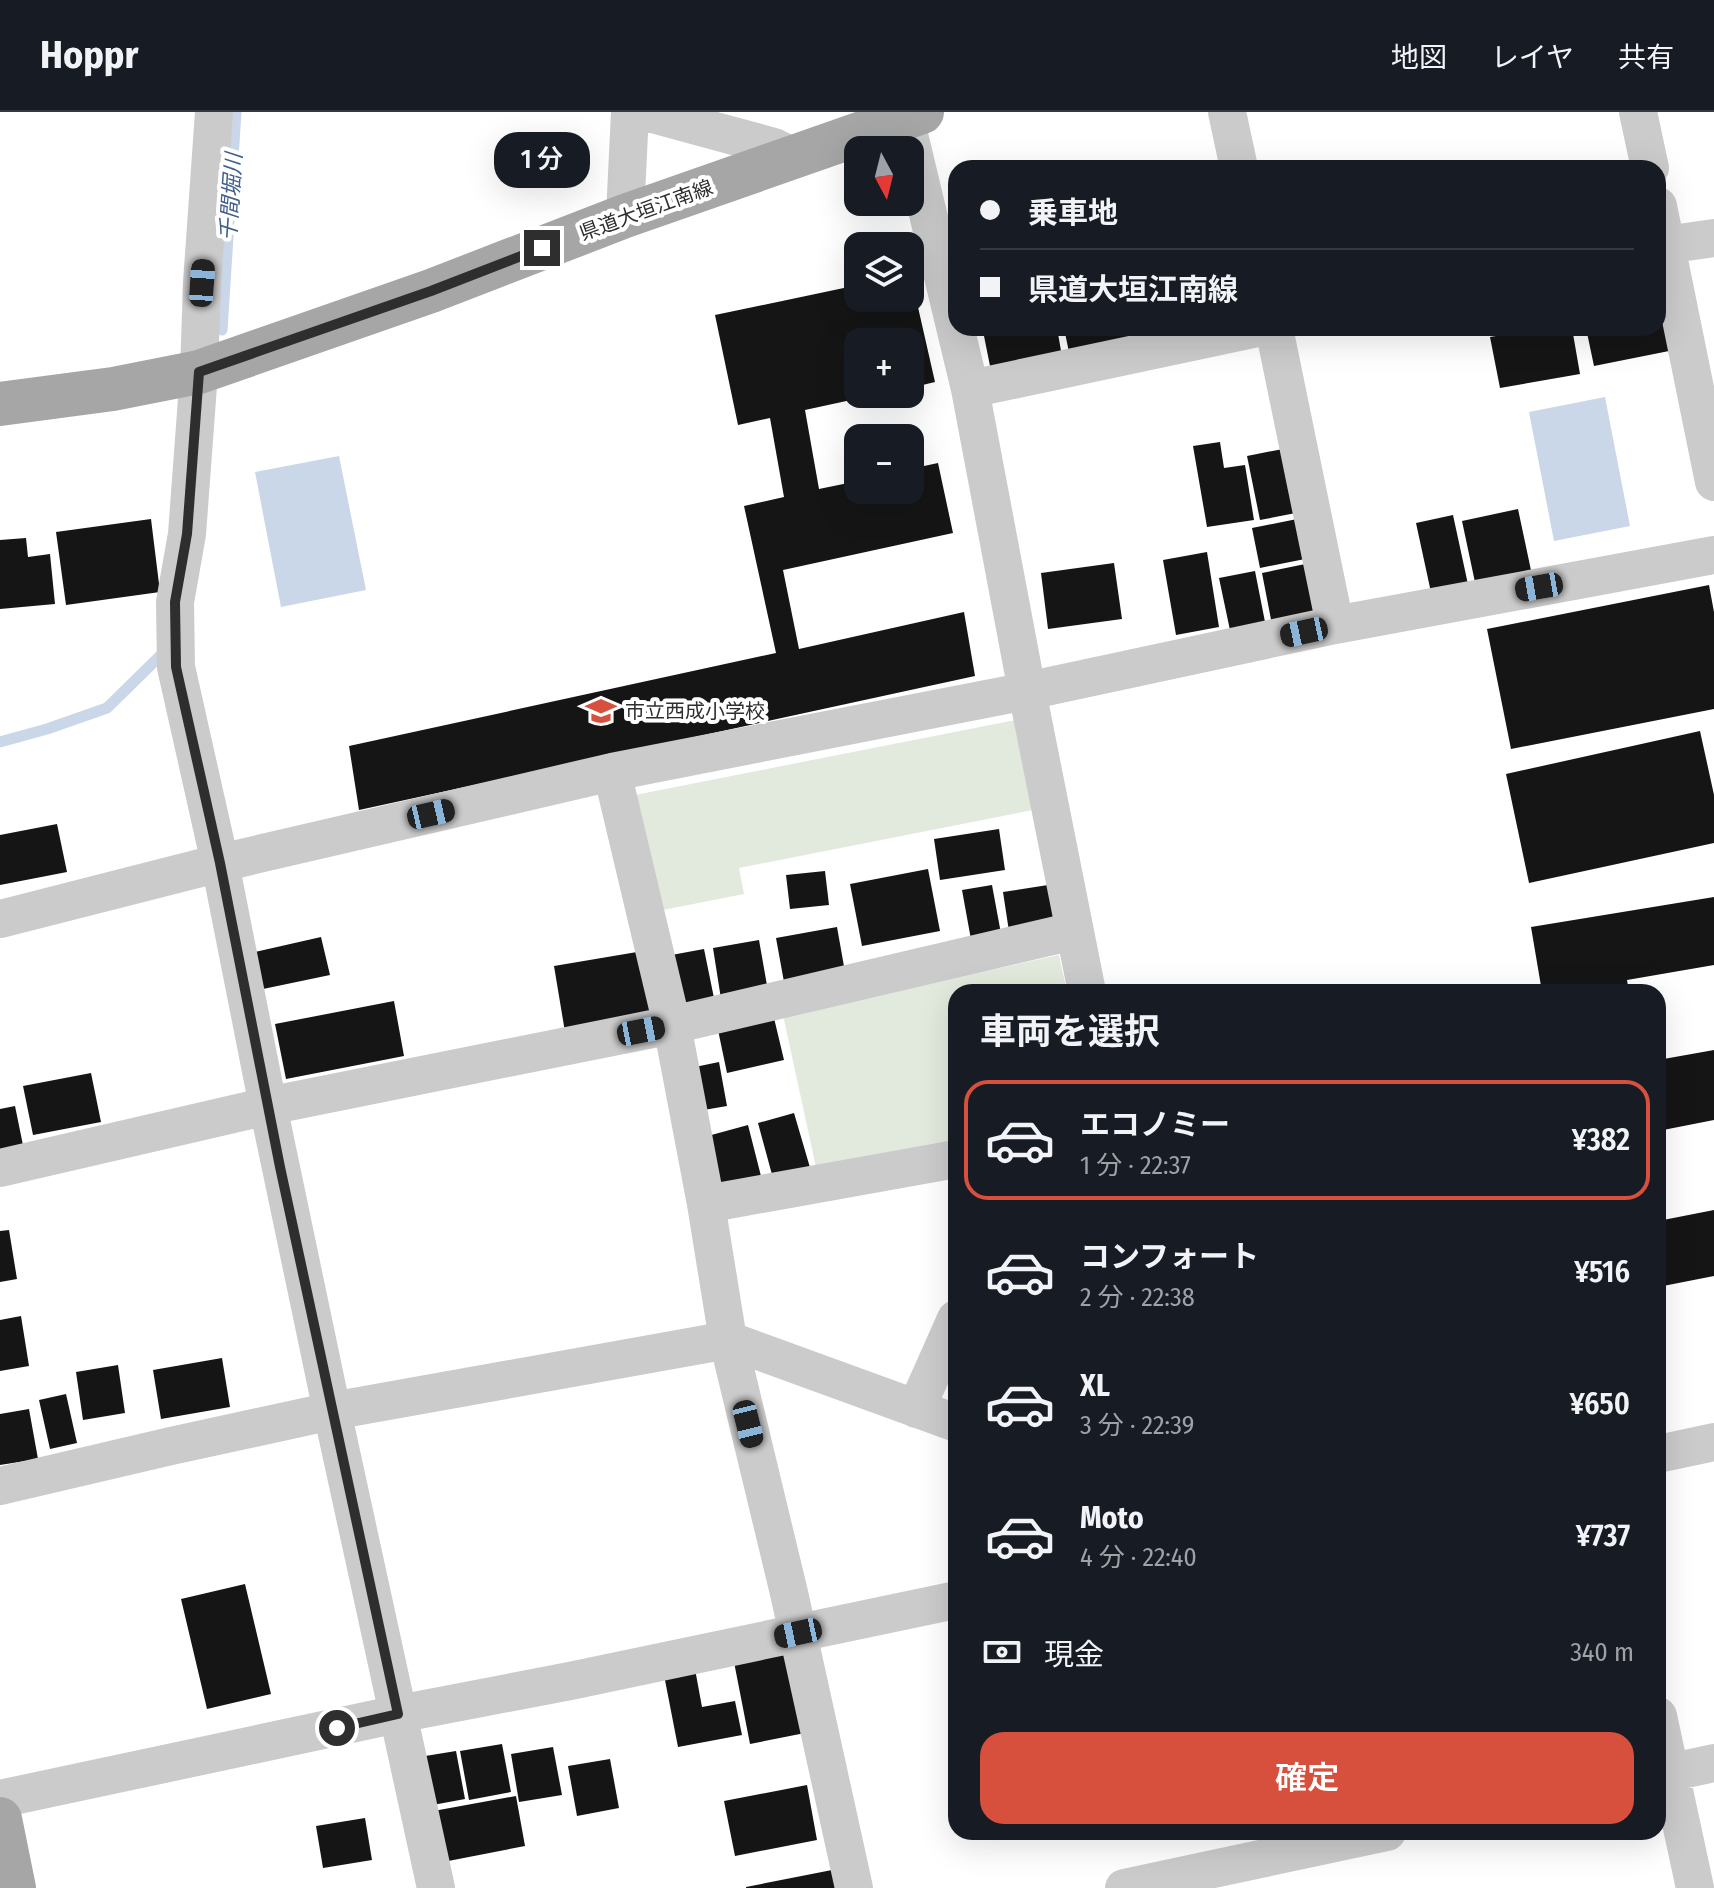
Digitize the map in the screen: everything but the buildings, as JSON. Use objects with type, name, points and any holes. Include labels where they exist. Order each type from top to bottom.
[{"type":"main road","name":"県道大垣江南線","points":[[0,404],[113,389],[199,372],[431,291],[625,216],[913,115]]},
{"type":"main road","points":[[0,1819],[14,1888]]},
{"type":"street","points":[[214,112],[187,534],[175,602],[176,667],[436,1888]]},
{"type":"street","points":[[625,216],[630,112]]},
{"type":"street","points":[[645,112],[774,147],[794,157]]},
{"type":"street","points":[[1227,112],[1237,160]]},
{"type":"street","points":[[1638,112],[1648,160]]},
{"type":"street","points":[[913,115],[948,283]]},
{"type":"street","points":[[1666,244],[1714,238]]},
{"type":"street","points":[[1666,263],[1714,482]]},
{"type":"street","points":[[959,336],[1085,984]]},
{"type":"street","points":[[970,389],[1220,336]]},
{"type":"street","points":[[1276,336],[1335,625]]},
{"type":"street","points":[[0,919],[220,863],[612,772],[1027,691],[1335,625],[1714,555]]},
{"type":"street","points":[[612,772],[672,1025],[728,1340],[798,1633],[854,1888]]},
{"type":"street","points":[[0,1168],[268,1106],[672,1025],[1074,931]]},
{"type":"street","points":[[706,1204],[948,1160]]},
{"type":"street","points":[[916,1409],[948,1337]]},
{"type":"street","points":[[0,1486],[332,1411],[728,1340],[948,1420]]},
{"type":"street","points":[[1666,1452],[1714,1442]]},
{"type":"street","points":[[0,1799],[948,1602]]},
{"type":"street","points":[[1666,1774],[1714,1763]]},
{"type":"street","points":[[1666,1781],[1695,1888]]},
{"type":"street","points":[[1124,1888],[1352,1840]]},
{"type":"shaded area","points":[[1020,719],[1038,809],[739,868],[744,894],[658,911],[635,795]]},
{"type":"shaded area","points":[[1059,955],[1065,984],[948,984],[948,1144],[817,1172],[783,1015]]},
{"type":"water","points":[[1605,397],[1630,526],[1554,541],[1529,412]]},
{"type":"water","points":[[339,456],[366,590],[281,607],[255,472]]},
{"type":"waterway","name":"千間堀川","points":[[222,330],[236,112]]},
{"type":"waterway","name":"千間堀川","points":[[0,742],[107,708],[161,655]]},
{"type":"place","name":"市立西成小学校","points":[[601,711]]},
{"type":"route","points":[[337,1728],[398,1714],[176,667],[175,602],[187,534],[199,372],[431,291],[542,248]]}]
